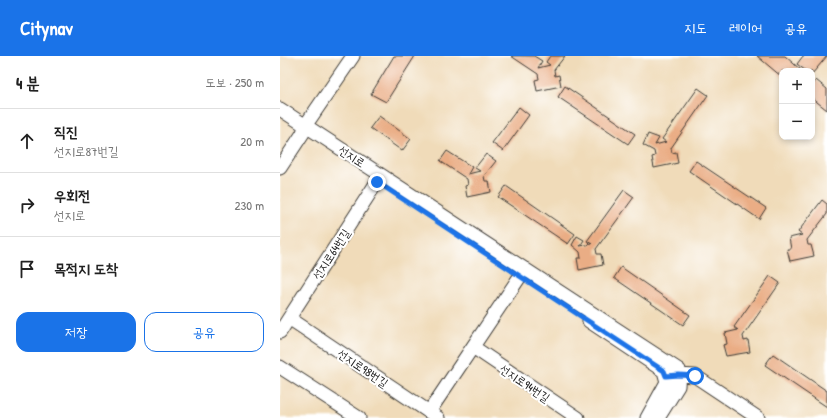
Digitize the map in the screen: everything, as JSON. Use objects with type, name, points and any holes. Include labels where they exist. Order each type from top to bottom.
[{"type":"street","points":[[280,168],[353,56]]},
{"type":"street","name":"선지로","points":[[280,110],[304,130]]},
{"type":"street","name":"선지로","points":[[280,118],[304,130],[523,272],[679,370],[679,375]]},
{"type":"street","name":"선지로64번길","points":[[280,332],[379,178]]},
{"type":"street","points":[[433,415],[473,347],[523,272]]},
{"type":"street","name":"선지로","points":[[523,272],[664,371],[666,376]]},
{"type":"street","name":"선지로98번길","points":[[289,318],[433,415]]},
{"type":"street","name":"선지로94번길","points":[[473,347],[578,418]]},
{"type":"street","points":[[280,367],[358,418]]},
{"type":"street","points":[[658,418],[678,386],[679,375]]},
{"type":"street","points":[[647,418],[667,382],[666,376],[679,375],[695,376],[758,418]]},
{"type":"building","points":[[394,56],[415,56],[386,102],[371,94]]},
{"type":"building","points":[[511,56],[534,56],[542,61],[538,68],[550,65],[546,62],[550,56],[565,56],[554,70],[555,76],[559,75],[561,86],[537,91],[535,80],[539,79],[538,74]]},
{"type":"building","points":[[757,56],[785,56],[799,68],[779,68],[779,74]]},
{"type":"building","points":[[803,56],[827,56],[815,70],[815,68],[802,68],[797,64]]},
{"type":"building","points":[[816,80],[827,89],[827,110],[815,100]]},
{"type":"building","points":[[565,86],[635,134],[628,144],[558,97]]},
{"type":"building","points":[[698,88],[708,95],[671,148],[672,153],[676,152],[678,163],[654,168],[652,157],[655,156],[654,151],[643,145],[648,134],[659,138],[655,145],[666,142],[662,139]]},
{"type":"building","points":[[519,107],[529,115],[503,151],[492,143]]},
{"type":"building","points":[[379,116],[411,139],[402,151],[370,128]]},
{"type":"building","points":[[447,151],[472,167],[468,174],[480,171],[475,168],[486,154],[496,161],[484,176],[485,181],[489,181],[491,192],[467,197],[465,186],[468,185],[467,179],[440,161]]},
{"type":"building","points":[[696,161],[766,208],[759,219],[689,171]]},
{"type":"building","points":[[506,186],[575,234],[568,244],[498,197]]},
{"type":"building","points":[[624,190],[634,197],[596,249],[597,254],[601,254],[603,265],[579,270],[577,258],[581,258],[580,252],[572,245],[577,236],[584,240],[580,246],[592,244],[587,241]]},
{"type":"building","points":[[822,200],[827,204],[827,214],[807,240],[808,245],[811,245],[814,256],[790,261],[787,249],[791,249],[789,238],[802,235],[798,232]]},
{"type":"building","points":[[621,267],[690,315],[683,325],[614,278]]},
{"type":"building","points":[[770,276],[780,283],[743,336],[744,341],[748,340],[750,352],[726,356],[723,345],[727,344],[725,333],[738,330],[734,327]]},
{"type":"building","points":[[773,354],[827,391],[827,407],[765,365]]},
{"type":"route","points":[[377,182],[664,371],[666,376],[695,376]]}]
